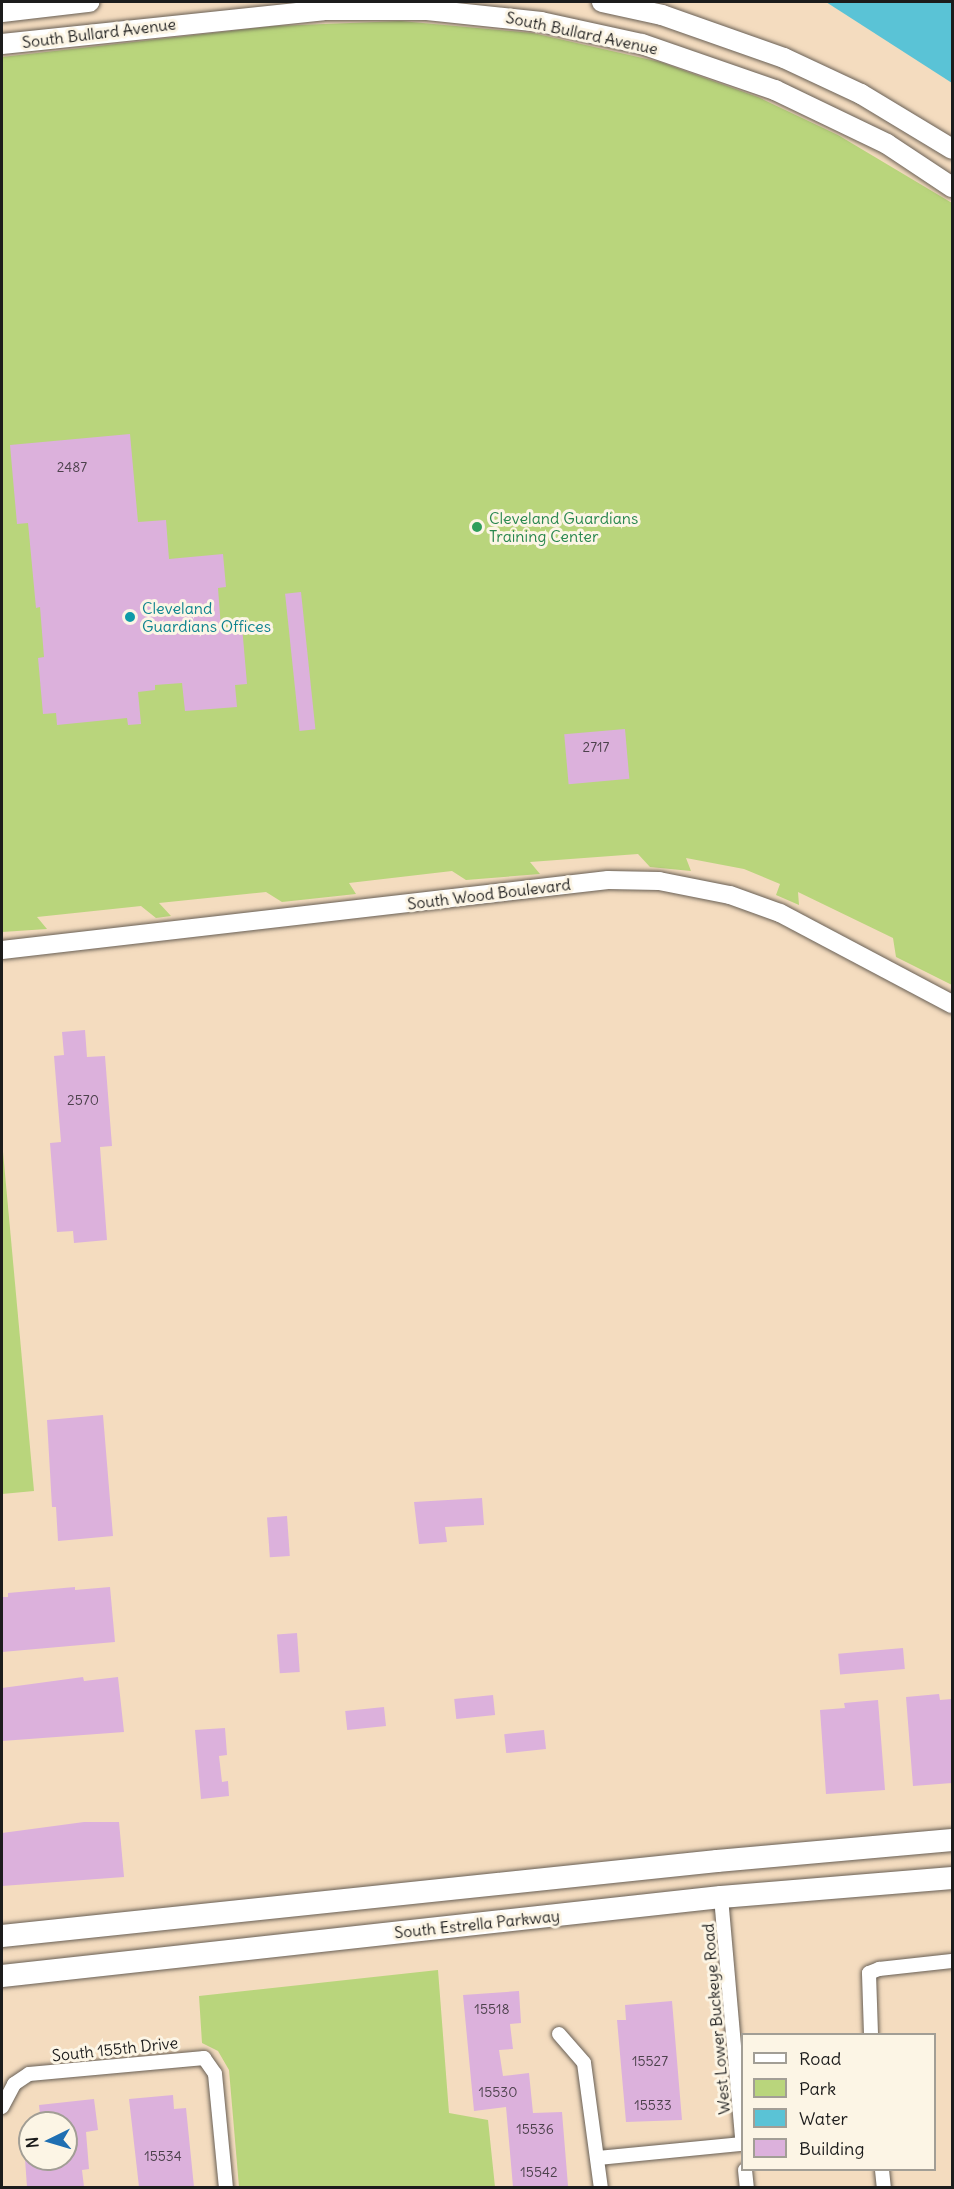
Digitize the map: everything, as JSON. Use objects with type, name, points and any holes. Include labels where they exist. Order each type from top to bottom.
[{"type":"main road","name":"South Bullard Avenue","points":[[2,12],[89,2]]},
{"type":"main road","name":"South Bullard Avenue","points":[[602,2],[662,15],[784,58],[861,94],[952,148]]},
{"type":"main road","name":"South Bullard Avenue","points":[[2,44],[322,10],[427,10],[541,22],[642,44],[775,90],[886,144],[952,187]]},
{"type":"main road","points":[[2,1936],[717,1861],[952,1840]]},
{"type":"main road","points":[[717,1861],[722,1897]]},
{"type":"main road","name":"South Estrella Parkway","points":[[2,1976],[722,1897],[952,1878]]},
{"type":"street","name":"South Wood Boulevard","points":[[2,950],[608,880],[659,881],[730,895],[780,913],[952,1004]]},
{"type":"street","name":"West Lower Buckeye Road","points":[[722,1897],[741,2126]]},
{"type":"street","points":[[871,2033],[869,1973],[879,1969],[952,1961]]},
{"type":"street","points":[[560,2034],[584,2063],[601,2187]]},
{"type":"street","name":"South 155th Drive","points":[[2,2107],[14,2084],[30,2074],[204,2058],[215,2074],[226,2187]]},
{"type":"street","points":[[598,2158],[741,2144]]},
{"type":"street","points":[[746,2171],[747,2187]]},
{"type":"street","points":[[882,2171],[884,2187]]},
{"type":"green space","name":"Cleveland Guardians Training Center","points":[[401,21],[533,33],[660,62],[758,97],[838,135],[952,203],[952,985],[896,957],[893,938],[798,892],[799,905],[776,895],[780,884],[744,869],[686,858],[691,871],[650,867],[638,854],[530,862],[540,874],[466,880],[452,871],[349,883],[356,894],[282,902],[266,892],[159,903],[171,916],[156,918],[141,906],[37,917],[47,929],[2,932],[2,57],[274,26]]},
{"type":"green space","points":[[2,1141],[34,1491],[2,1494]]},
{"type":"green space","points":[[438,1970],[449,2113],[488,2120],[495,2187],[239,2187],[229,2070],[218,2051],[202,2043],[199,1996]]},
{"type":"water","points":[[826,2],[952,2],[952,83]]},
{"type":"building","name":"Cleveland Guardians Offices","points":[[130,434],[138,522],[166,520],[169,559],[223,554],[226,587],[218,588],[221,628],[242,626],[247,684],[235,685],[237,707],[185,711],[182,683],[155,685],[155,690],[138,692],[141,724],[128,725],[127,718],[57,725],[56,713],[43,714],[38,658],[44,657],[40,607],[36,608],[28,523],[17,524],[10,445]]},
{"type":"building","points":[[301,592],[315,729],[300,731],[285,594]]},
{"type":"building","points":[[625,729],[629,779],[569,784],[564,734]]},
{"type":"building","points":[[85,1030],[87,1057],[105,1056],[112,1146],[100,1147],[107,1240],[74,1243],[73,1231],[57,1232],[50,1143],[61,1142],[54,1056],[64,1055],[62,1032]]},
{"type":"building","points":[[103,1415],[113,1536],[58,1541],[56,1507],[52,1507],[47,1420]]},
{"type":"building","points":[[482,1498],[484,1525],[445,1527],[447,1542],[419,1544],[414,1502]]},
{"type":"building","points":[[287,1516],[290,1556],[270,1557],[267,1517]]},
{"type":"building","points":[[75,1587],[75,1590],[110,1587],[115,1642],[2,1652],[2,1597],[8,1597],[8,1593]]},
{"type":"building","points":[[297,1633],[300,1672],[280,1673],[277,1634]]},
{"type":"building","points":[[903,1648],[905,1669],[840,1675],[838,1654]]},
{"type":"building","points":[[83,1677],[84,1681],[118,1677],[124,1732],[2,1741],[2,1688]]},
{"type":"building","points":[[939,1694],[940,1700],[952,1699],[952,1783],[913,1786],[906,1697]]},
{"type":"building","points":[[493,1695],[495,1715],[456,1719],[454,1699]]},
{"type":"building","points":[[878,1700],[885,1790],[826,1794],[820,1710],[845,1708],[844,1703]]},
{"type":"building","points":[[384,1707],[386,1726],[347,1730],[345,1711]]},
{"type":"building","points":[[225,1728],[227,1755],[219,1756],[222,1782],[228,1781],[229,1796],[201,1799],[195,1730]]},
{"type":"building","points":[[544,1730],[546,1749],[506,1753],[504,1734]]},
{"type":"building","points":[[84,1822],[119,1822],[124,1877],[2,1886],[2,1833]]},
{"type":"building","points":[[519,1991],[521,2023],[510,2024],[513,2049],[499,2050],[503,2076],[529,2073],[533,2113],[562,2112],[568,2186],[513,2187],[506,2107],[474,2111],[463,1995]]},
{"type":"building","points":[[672,2001],[682,2120],[626,2122],[617,2020],[626,2020],[625,2005]]},
{"type":"building","points":[[173,2095],[174,2109],[186,2108],[194,2187],[139,2187],[129,2099]]},
{"type":"building","points":[[94,2099],[98,2130],[86,2132],[89,2169],[82,2170],[84,2187],[27,2187],[26,2171],[78,2171],[78,2111],[40,2111],[39,2105]]},
{"type":"place","name":"Cleveland Guardians Training Center","points":[[477,527]]},
{"type":"place","name":"Cleveland Guardians Offices","points":[[130,617]]}]
